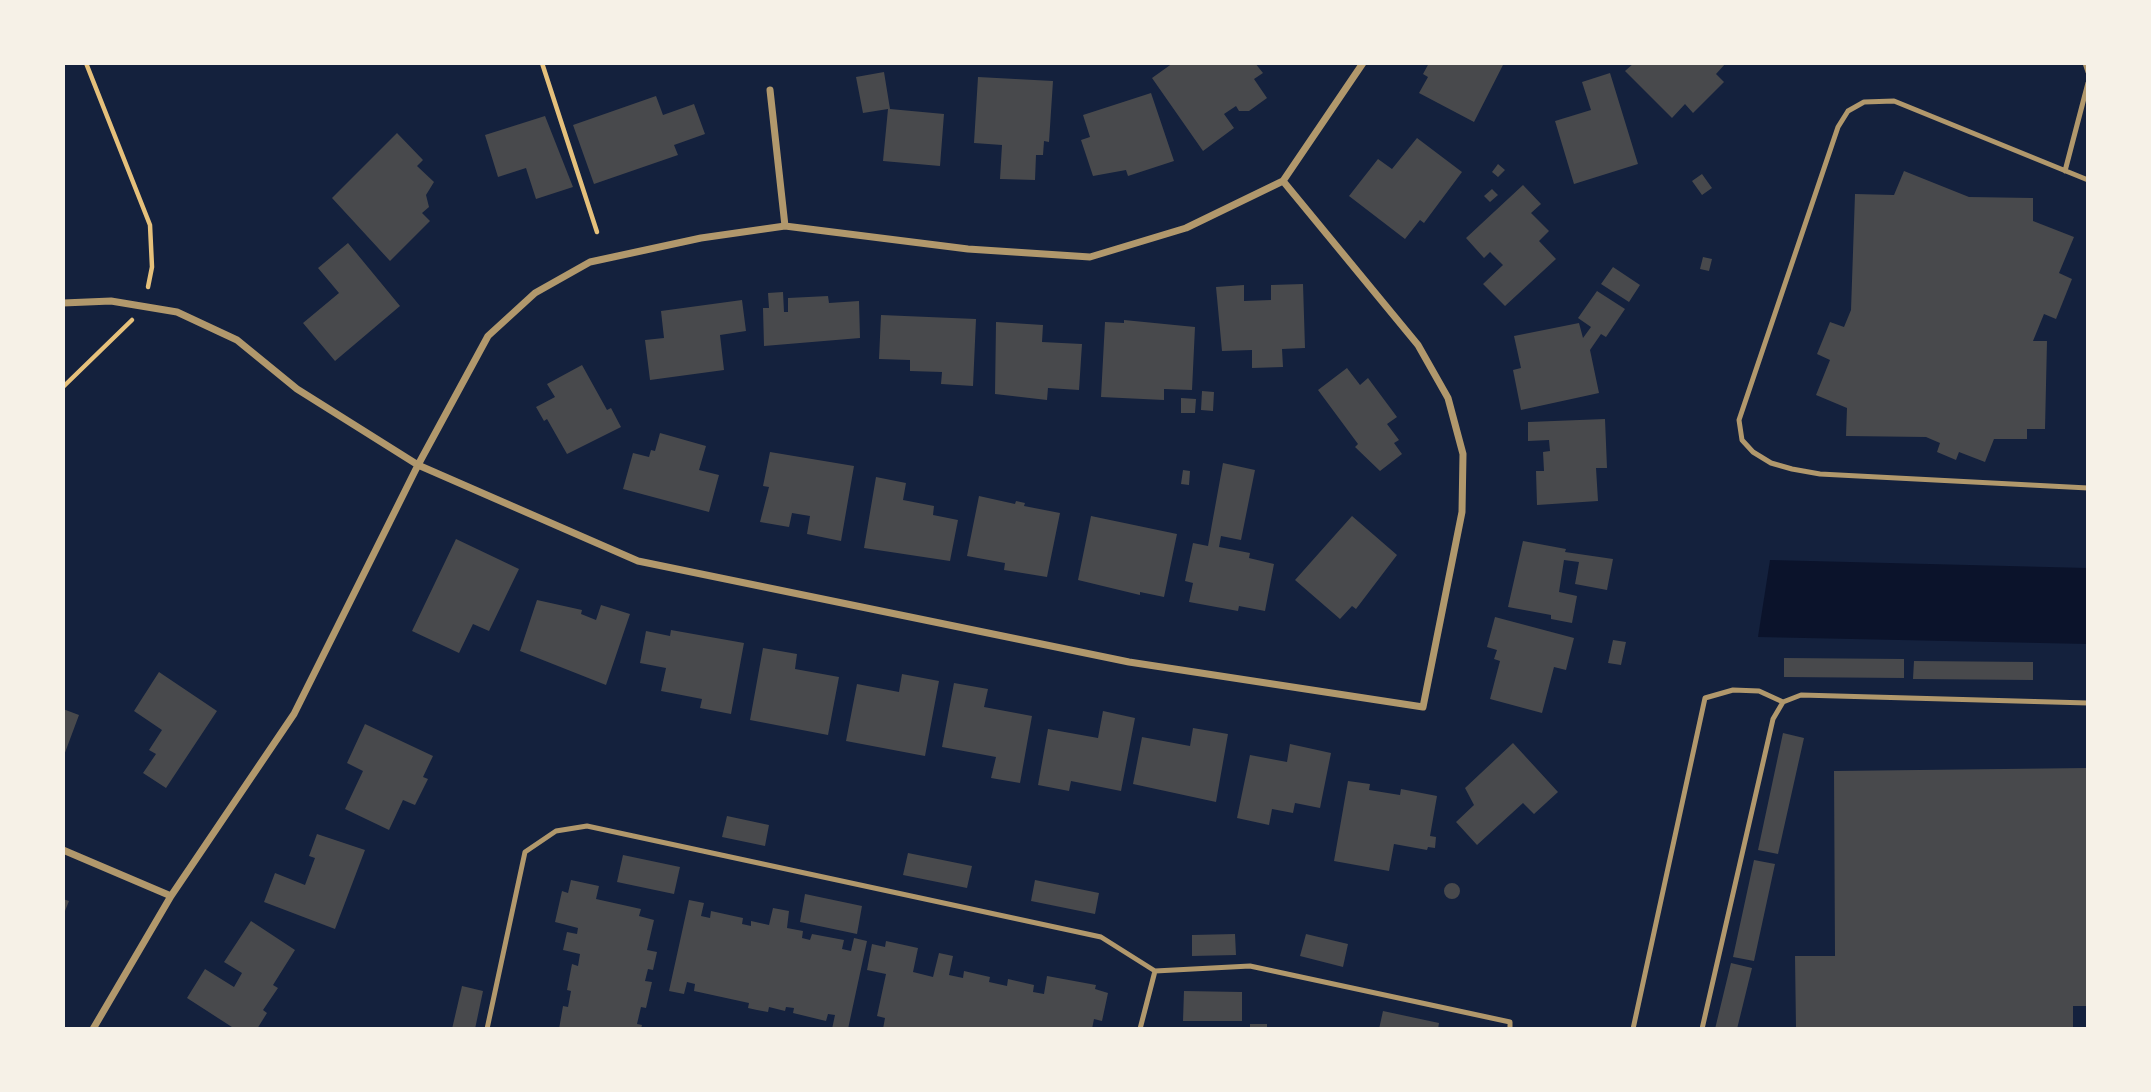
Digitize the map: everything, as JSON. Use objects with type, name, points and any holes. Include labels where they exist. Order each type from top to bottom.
[{"type":"street","points":[[93,1029],[171,896],[294,714],[418,465],[488,336],[536,293],[590,262],[701,238],[785,226],[968,249],[1090,257],[1186,228],[1283,181],[1363,63]]},
{"type":"street","points":[[769,90],[785,226]]},
{"type":"street","points":[[63,303],[111,301],[177,312],[237,340],[297,388],[418,465],[638,561],[1129,662],[1423,707],[1462,512],[1463,454],[1448,398],[1418,345],[1283,181]]},
{"type":"street","points":[[63,850],[171,896]]},
{"type":"lane","points":[[2085,63],[2088,72]]},
{"type":"lane","points":[[2065,171],[2088,83]]},
{"type":"lane","points":[[2088,180],[1894,101],[1864,102],[1848,111],[1838,127],[1739,420],[1742,440],[1753,452],[1771,463],[1792,469],[1820,474],[2088,488]]},
{"type":"lane","points":[[1633,1029],[1705,698],[1733,691],[1759,691],[1783,702]]},
{"type":"lane","points":[[1702,1029],[1773,719],[1783,702],[1801,695],[2088,703]]},
{"type":"lane","points":[[487,1029],[526,852],[556,831],[587,826],[1101,937],[1155,971],[1250,966],[1510,1022],[1510,1029]]},
{"type":"lane","points":[[1140,1029],[1155,971]]},
{"type":"path","points":[[86,63],[150,225],[152,267],[148,287]]},
{"type":"path","points":[[542,63],[597,232]]},
{"type":"path","points":[[63,387],[132,320]]},
{"type":"water","points":[[1770,560],[2088,568],[2088,644],[1758,637]]},
{"type":"building","points":[[1173,63],[1255,63],[1263,73],[1254,79],[1267,98],[1249,111],[1239,111],[1236,106],[1224,114],[1234,128],[1203,151],[1152,78]]},
{"type":"building","points":[[1429,63],[1504,63],[1474,122],[1419,93],[1428,77],[1423,74]]},
{"type":"building","points":[[1634,63],[1726,63],[1716,74],[1724,82],[1693,113],[1685,104],[1672,118],[1625,71]]},
{"type":"building","points":[[884,72],[890,109],[944,114],[940,166],[883,161],[888,109],[863,113],[856,77]]},
{"type":"building","points":[[1610,73],[1638,164],[1574,184],[1555,121],[1591,110],[1582,82]]},
{"type":"building","points":[[978,77],[1053,81],[1049,142],[1044,141],[1043,155],[1036,155],[1035,180],[1000,179],[1002,145],[974,143]]},
{"type":"building","points":[[1151,93],[1174,161],[1128,176],[1126,170],[1093,176],[1081,140],[1090,137],[1083,115]]},
{"type":"building","points":[[656,96],[663,115],[694,104],[705,134],[674,145],[678,155],[594,184],[573,125]]},
{"type":"building","points":[[545,116],[573,187],[536,199],[526,168],[498,177],[485,135]]},
{"type":"building","points":[[397,133],[423,160],[417,166],[434,182],[426,195],[429,207],[422,213],[430,221],[390,261],[332,198]]},
{"type":"building","points":[[1417,138],[1462,172],[1424,223],[1420,220],[1405,239],[1349,196],[1378,159],[1392,169]]},
{"type":"building","points":[[1498,164],[1505,170],[1498,177],[1492,172]]},
{"type":"building","points":[[1904,171],[1969,197],[2033,198],[2033,221],[2074,237],[2059,273],[2072,279],[2056,319],[2044,314],[2033,341],[2047,341],[2045,429],[2027,429],[2027,439],[1994,439],[1985,462],[1959,452],[1956,460],[1937,452],[1940,443],[1926,437],[1846,436],[1847,408],[1816,395],[1830,360],[1817,354],[1830,322],[1844,327],[1851,310],[1855,194],[1894,195]]},
{"type":"building","points":[[1702,174],[1712,188],[1702,195],[1692,181]]},
{"type":"building","points":[[1523,185],[1541,204],[1531,213],[1549,231],[1539,241],[1556,259],[1505,306],[1483,284],[1503,265],[1490,252],[1484,258],[1466,238]]},
{"type":"building","points":[[1492,189],[1498,195],[1490,202],[1484,196]]},
{"type":"building","points":[[348,243],[400,306],[335,361],[303,323],[339,293],[318,268]]},
{"type":"building","points":[[1703,257],[1712,259],[1709,271],[1700,269]]},
{"type":"building","points":[[1613,267],[1640,285],[1629,302],[1601,284]]},
{"type":"building","points":[[1303,284],[1305,348],[1282,349],[1283,367],[1252,368],[1252,350],[1222,351],[1216,287],[1244,285],[1244,301],[1271,300],[1271,285]]},
{"type":"building","points":[[1597,291],[1625,309],[1606,337],[1601,334],[1590,350],[1599,393],[1521,410],[1513,370],[1521,368],[1514,336],[1579,323],[1583,338],[1591,327],[1578,318]]},
{"type":"building","points":[[783,292],[784,312],[788,312],[788,298],[828,296],[829,303],[859,301],[860,338],[764,346],[763,308],[769,308],[768,293]]},
{"type":"building","points":[[742,300],[746,331],[720,335],[724,370],[650,380],[645,340],[664,338],[661,311]]},
{"type":"building","points":[[881,315],[976,319],[973,386],[941,384],[942,372],[910,371],[910,360],[879,359]]},
{"type":"building","points":[[1124,320],[1195,327],[1192,390],[1164,389],[1164,400],[1101,397],[1105,322],[1124,323]]},
{"type":"building","points":[[996,322],[1043,325],[1042,342],[1082,344],[1079,390],[1048,388],[1047,400],[995,394]]},
{"type":"building","points":[[582,365],[607,410],[611,408],[621,427],[567,454],[547,419],[544,421],[536,407],[555,397],[547,384]]},
{"type":"building","points":[[1347,368],[1360,385],[1368,378],[1397,417],[1387,424],[1399,440],[1394,443],[1402,454],[1380,471],[1355,447],[1358,444],[1318,390]]},
{"type":"building","points":[[1202,391],[1214,392],[1213,411],[1201,410]]},
{"type":"building","points":[[1181,398],[1196,399],[1195,413],[1181,413]]},
{"type":"building","points":[[1605,419],[1607,468],[1596,468],[1598,501],[1537,505],[1536,471],[1544,471],[1543,452],[1550,451],[1549,440],[1528,441],[1528,422]]},
{"type":"building","points":[[660,433],[706,446],[699,470],[719,475],[709,512],[623,489],[633,453],[649,457],[651,450],[655,451]]},
{"type":"building","points":[[770,452],[854,466],[841,541],[807,534],[810,516],[792,513],[789,527],[760,522],[769,487],[763,486]]},
{"type":"building","points":[[1223,463],[1255,470],[1241,540],[1221,536],[1219,547],[1250,553],[1249,558],[1274,564],[1265,611],[1239,606],[1238,611],[1189,602],[1193,583],[1185,581],[1193,543],[1208,546]]},
{"type":"building","points":[[1183,470],[1190,471],[1189,485],[1181,484]]},
{"type":"building","points":[[876,477],[906,483],[903,500],[934,506],[933,515],[958,520],[950,561],[864,548]]},
{"type":"building","points":[[979,496],[1015,504],[1016,501],[1025,503],[1024,506],[1060,513],[1047,577],[1004,570],[1005,563],[967,556]]},
{"type":"building","points":[[1091,516],[1177,534],[1164,597],[1140,592],[1140,595],[1078,580]]},
{"type":"building","points":[[1352,516],[1397,555],[1356,609],[1352,606],[1340,619],[1295,580]]},
{"type":"building","points":[[456,539],[519,569],[489,631],[473,624],[459,653],[412,631]]},
{"type":"building","points":[[1523,541],[1566,549],[1565,552],[1613,559],[1607,590],[1575,584],[1579,562],[1564,560],[1559,592],[1577,596],[1572,623],[1551,619],[1551,615],[1508,607]]},
{"type":"building","points":[[537,600],[582,610],[581,614],[596,620],[601,605],[630,614],[606,685],[520,651]]},
{"type":"building","points":[[1495,617],[1574,638],[1566,670],[1554,667],[1542,713],[1490,699],[1500,661],[1494,659],[1497,650],[1487,647]]},
{"type":"building","points":[[671,630],[744,643],[731,714],[700,708],[702,699],[661,691],[666,668],[640,663],[646,631],[670,636]]},
{"type":"building","points":[[1613,640],[1626,642],[1621,665],[1608,663]]},
{"type":"building","points":[[763,648],[797,654],[795,669],[839,677],[828,735],[750,720]]},
{"type":"building","points":[[1784,658],[1904,659],[1904,678],[1784,677]]},
{"type":"building","points":[[1914,661],[2033,662],[2033,680],[1913,679]]},
{"type":"building","points":[[159,672],[217,711],[166,788],[143,773],[156,754],[149,750],[162,730],[134,711]]},
{"type":"building","points":[[902,674],[939,681],[925,756],[846,741],[857,684],[899,692]]},
{"type":"building","points":[[954,683],[988,689],[984,707],[1032,716],[1020,783],[991,778],[996,757],[942,747]]},
{"type":"building","points":[[63,709],[79,715],[63,758]]},
{"type":"building","points":[[1103,711],[1135,718],[1121,791],[1071,781],[1069,791],[1038,785],[1048,729],[1098,738]]},
{"type":"building","points":[[365,724],[433,756],[423,777],[428,779],[415,805],[403,800],[389,830],[345,809],[363,771],[347,763]]},
{"type":"building","points":[[1193,728],[1228,734],[1216,802],[1133,784],[1142,737],[1190,746]]},
{"type":"building","points":[[1783,733],[1804,738],[1778,854],[1758,850]]},
{"type":"building","points":[[1513,743],[1558,792],[1534,814],[1523,803],[1477,845],[1456,822],[1474,805],[1465,788]]},
{"type":"building","points":[[1290,744],[1331,753],[1320,808],[1295,803],[1293,813],[1272,809],[1269,825],[1237,818],[1250,755],[1287,762]]},
{"type":"building","points":[[2088,768],[2088,1006],[2073,1006],[2073,1029],[1796,1029],[1795,956],[1835,956],[1834,771]]},
{"type":"building","points":[[1348,781],[1370,784],[1369,790],[1400,795],[1401,789],[1437,796],[1430,836],[1436,837],[1435,848],[1428,847],[1427,850],[1394,844],[1389,871],[1334,861]]},
{"type":"building","points":[[727,816],[769,825],[765,846],[722,837]]},
{"type":"building","points":[[317,834],[365,850],[335,929],[264,902],[275,873],[305,885],[315,858],[309,856]]},
{"type":"building","points":[[908,853],[972,866],[967,888],[903,875]]},
{"type":"building","points":[[623,855],[680,867],[674,894],[617,882]]},
{"type":"building","points":[[1754,860],[1775,864],[1754,961],[1733,957]]},
{"type":"building","points":[[571,880],[599,886],[596,899],[641,909],[639,916],[654,920],[647,950],[657,952],[653,970],[648,969],[645,981],[652,982],[646,1008],[641,1007],[637,1024],[642,1025],[641,1029],[559,1029],[563,1006],[568,1007],[571,991],[567,990],[572,964],[578,966],[580,954],[563,950],[567,932],[577,934],[578,928],[555,922],[562,891],[568,893]]},
{"type":"building","points":[[1035,880],[1099,893],[1095,914],[1031,901]]},
{"type":"building","points":[[1452,883],[1460,891],[1452,899],[1444,891]]},
{"type":"building","points":[[805,894],[862,906],[857,934],[800,922]]},
{"type":"building","points":[[63,899],[69,901],[63,916]]},
{"type":"building","points":[[689,900],[704,903],[701,916],[710,918],[711,911],[743,918],[742,924],[751,926],[751,921],[769,925],[773,908],[789,911],[787,928],[803,931],[802,938],[810,940],[812,934],[844,940],[842,949],[851,951],[854,938],[867,941],[848,1029],[832,1029],[835,1015],[828,1014],[826,1021],[793,1013],[794,1008],[786,1007],[785,1011],[769,1007],[768,1012],[748,1008],[749,1003],[694,991],[695,984],[687,982],[684,994],[669,991]]},
{"type":"building","points":[[251,921],[295,950],[273,985],[278,988],[263,1010],[267,1013],[257,1029],[235,1029],[187,998],[205,969],[234,987],[242,973],[224,962]]},
{"type":"building","points":[[1235,934],[1236,955],[1192,956],[1192,935]]},
{"type":"building","points":[[1306,934],[1348,944],[1343,967],[1300,956]]},
{"type":"building","points":[[886,941],[918,948],[913,972],[933,977],[939,953],[953,956],[949,975],[963,978],[964,971],[990,977],[989,982],[1007,986],[1008,979],[1034,985],[1033,992],[1044,994],[1047,976],[1096,985],[1095,989],[1108,993],[1102,1021],[1094,1019],[1092,1029],[883,1029],[885,1018],[877,1016],[886,974],[867,970],[872,944],[885,947]]},
{"type":"building","points":[[1731,963],[1752,968],[1737,1029],[1715,1029]]},
{"type":"building","points":[[462,986],[483,991],[475,1029],[452,1029]]},
{"type":"building","points":[[1184,991],[1242,992],[1242,1021],[1183,1021]]},
{"type":"building","points":[[1383,1011],[1439,1023],[1438,1029],[1379,1029]]},
{"type":"building","points":[[1250,1024],[1267,1024],[1267,1029],[1250,1029]]}]
